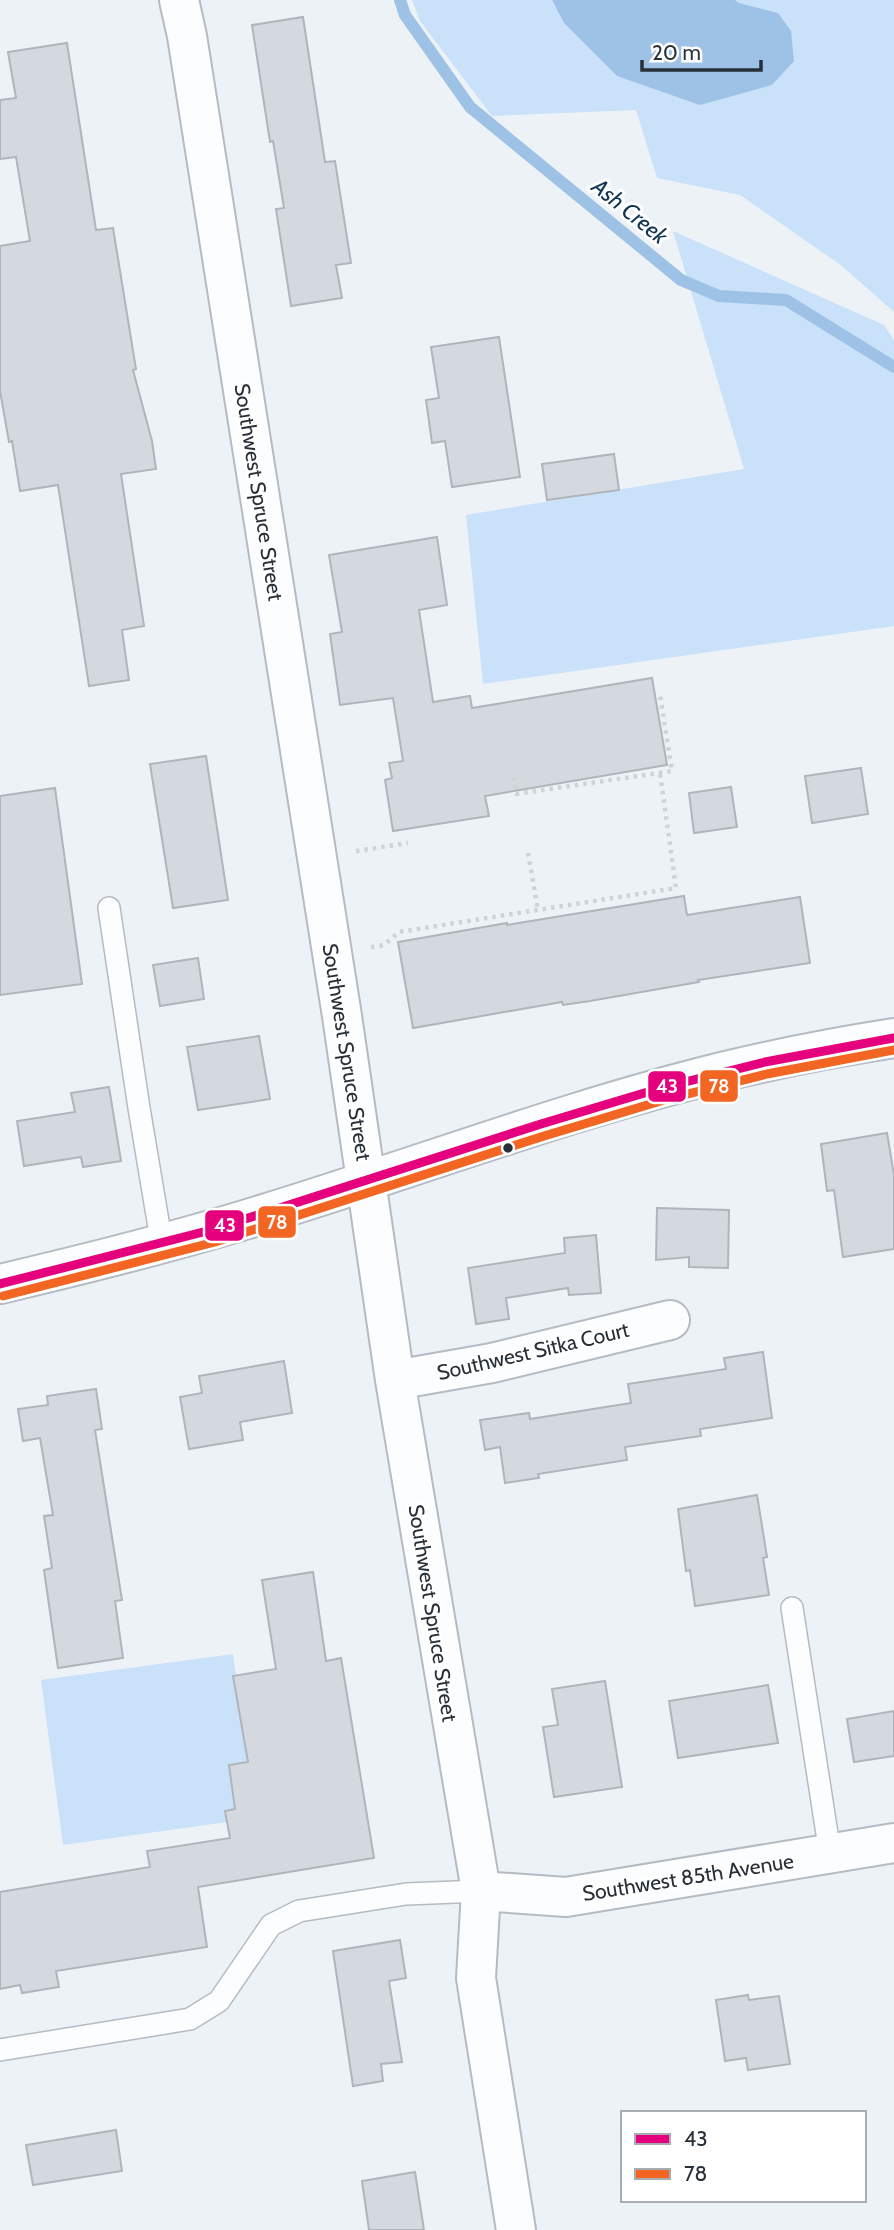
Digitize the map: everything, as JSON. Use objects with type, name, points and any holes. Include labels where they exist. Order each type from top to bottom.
[{"type":"street","name":"Southwest Spruce Street","points":[[179,0],[187,36],[368,1181],[395,1380],[446,1696],[481,1891],[476,1979],[516,2230]]},
{"type":"street","points":[[0,1284],[163,1245],[543,1123],[720,1072],[804,1053],[894,1038]]},
{"type":"street","name":"Southwest Sitka Court","points":[[395,1380],[492,1363],[670,1320]]},
{"type":"street","name":"Southwest 85th Avenue","points":[[481,1891],[566,1897],[894,1843]]},
{"type":"lane","points":[[109,908],[163,1245]]},
{"type":"lane","points":[[792,1608],[830,1853]]},
{"type":"lane","points":[[0,2050],[190,2019],[219,2001],[271,1925],[299,1911],[406,1894],[481,1891]]},
{"type":"path","points":[[514,777],[516,794],[672,771],[660,695]]},
{"type":"path","points":[[363,948],[384,945],[398,932],[676,888],[660,773]]},
{"type":"path","points":[[348,852],[408,843]]},
{"type":"path","points":[[528,853],[538,910]]},
{"type":"shaded area","points":[[412,0],[552,0],[564,23],[739,3],[735,0],[894,0],[894,312],[842,266],[740,195],[657,178],[636,110],[492,116],[420,21]]},
{"type":"shaded area","points":[[552,0],[735,0],[778,13],[791,31],[794,61],[772,85],[700,105],[617,76],[564,23]]},
{"type":"shaded area","points":[[673,231],[884,325],[894,340],[894,626],[483,684],[466,515],[744,469]]},
{"type":"shaded area","points":[[233,1654],[248,1762],[235,1809],[225,1811],[227,1822],[63,1845],[41,1680]]},
{"type":"building","points":[[303,17],[325,162],[335,161],[351,263],[336,265],[342,298],[291,306],[276,209],[284,208],[273,141],[270,142],[252,25]]},
{"type":"building","points":[[67,43],[96,230],[113,228],[136,369],[133,370],[152,441],[156,469],[121,474],[144,626],[122,630],[129,680],[89,686],[58,485],[20,491],[0,391],[0,246],[30,241],[16,157],[0,159],[0,100],[16,98],[8,52]]},
{"type":"building","points":[[499,337],[520,477],[452,487],[445,441],[432,443],[426,400],[439,398],[431,347]]},
{"type":"building","points":[[614,454],[619,490],[547,500],[542,464]]},
{"type":"building","points":[[437,537],[447,605],[419,610],[433,702],[470,696],[472,708],[652,678],[667,765],[485,796],[489,816],[393,831],[385,780],[392,778],[389,763],[403,761],[393,698],[340,705],[330,634],[342,632],[329,555]]},
{"type":"building","points":[[206,756],[228,900],[173,908],[150,764]]},
{"type":"building","points":[[861,768],[868,814],[812,823],[805,776]]},
{"type":"building","points":[[731,787],[737,827],[694,833],[689,793]]},
{"type":"building","points":[[55,788],[82,984],[0,995],[0,796]]},
{"type":"building","points":[[684,896],[687,915],[800,897],[810,963],[413,1028],[398,942]]},
{"type":"building","points":[[198,958],[204,999],[160,1006],[153,965]]},
{"type":"building","points":[[259,1036],[270,1099],[198,1110],[187,1047]]},
{"type":"building","points":[[109,1087],[121,1161],[83,1167],[81,1157],[24,1166],[17,1121],[75,1112],[71,1093]]},
{"type":"building","points":[[887,1133],[894,1175],[894,1249],[843,1257],[834,1190],[827,1191],[821,1144]]},
{"type":"building","points":[[657,1208],[729,1210],[728,1268],[689,1267],[689,1257],[656,1260]]},
{"type":"building","points":[[596,1235],[601,1293],[569,1295],[568,1288],[506,1298],[509,1319],[476,1324],[468,1268],[565,1253],[564,1238]]},
{"type":"building","points":[[763,1352],[772,1418],[700,1429],[701,1436],[625,1447],[627,1460],[538,1474],[539,1478],[505,1483],[500,1447],[485,1450],[480,1420],[529,1413],[530,1419],[631,1403],[628,1384],[726,1369],[724,1358]]},
{"type":"building","points":[[284,1361],[292,1413],[240,1422],[243,1440],[189,1449],[180,1397],[202,1393],[199,1376]]},
{"type":"building","points":[[96,1389],[102,1429],[95,1430],[122,1600],[115,1601],[123,1658],[58,1668],[44,1570],[52,1568],[44,1516],[53,1515],[40,1438],[23,1441],[18,1409],[48,1405],[47,1396]]},
{"type":"building","points":[[757,1495],[767,1557],[763,1558],[769,1595],[695,1606],[690,1570],[686,1571],[678,1509]]},
{"type":"building","points":[[313,1572],[326,1661],[341,1658],[374,1858],[198,1887],[207,1947],[56,1971],[59,1987],[22,1993],[20,1985],[0,1989],[0,1892],[150,1867],[147,1851],[230,1838],[225,1811],[235,1809],[229,1765],[248,1762],[233,1676],[276,1669],[262,1580]]},
{"type":"building","points":[[605,1681],[622,1787],[554,1797],[543,1727],[558,1725],[552,1689]]},
{"type":"building","points":[[768,1685],[778,1743],[678,1758],[669,1701]]},
{"type":"building","points":[[894,1711],[894,1756],[854,1762],[847,1719]]},
{"type":"building","points":[[400,1940],[406,1978],[389,1981],[402,2062],[381,2064],[383,2081],[353,2086],[333,1951]]},
{"type":"building","points":[[748,1995],[749,2000],[779,1996],[790,2064],[748,2070],[746,2058],[725,2061],[716,2000]]},
{"type":"building","points":[[116,2130],[122,2171],[33,2185],[26,2145]]},
{"type":"building","points":[[415,2172],[424,2230],[369,2230],[362,2181]]},
{"type":"waterway","name":"Ash Creek","points":[[400,0],[405,15],[470,107],[681,280],[719,296],[786,300],[894,367]]},
{"type":"transit line","name":"43","points":[[0,1284],[211,1230],[661,1088],[765,1062],[894,1038]]},
{"type":"transit line","name":"78","points":[[3,1296],[215,1242],[664,1100],[767,1074],[894,1050]]}]
